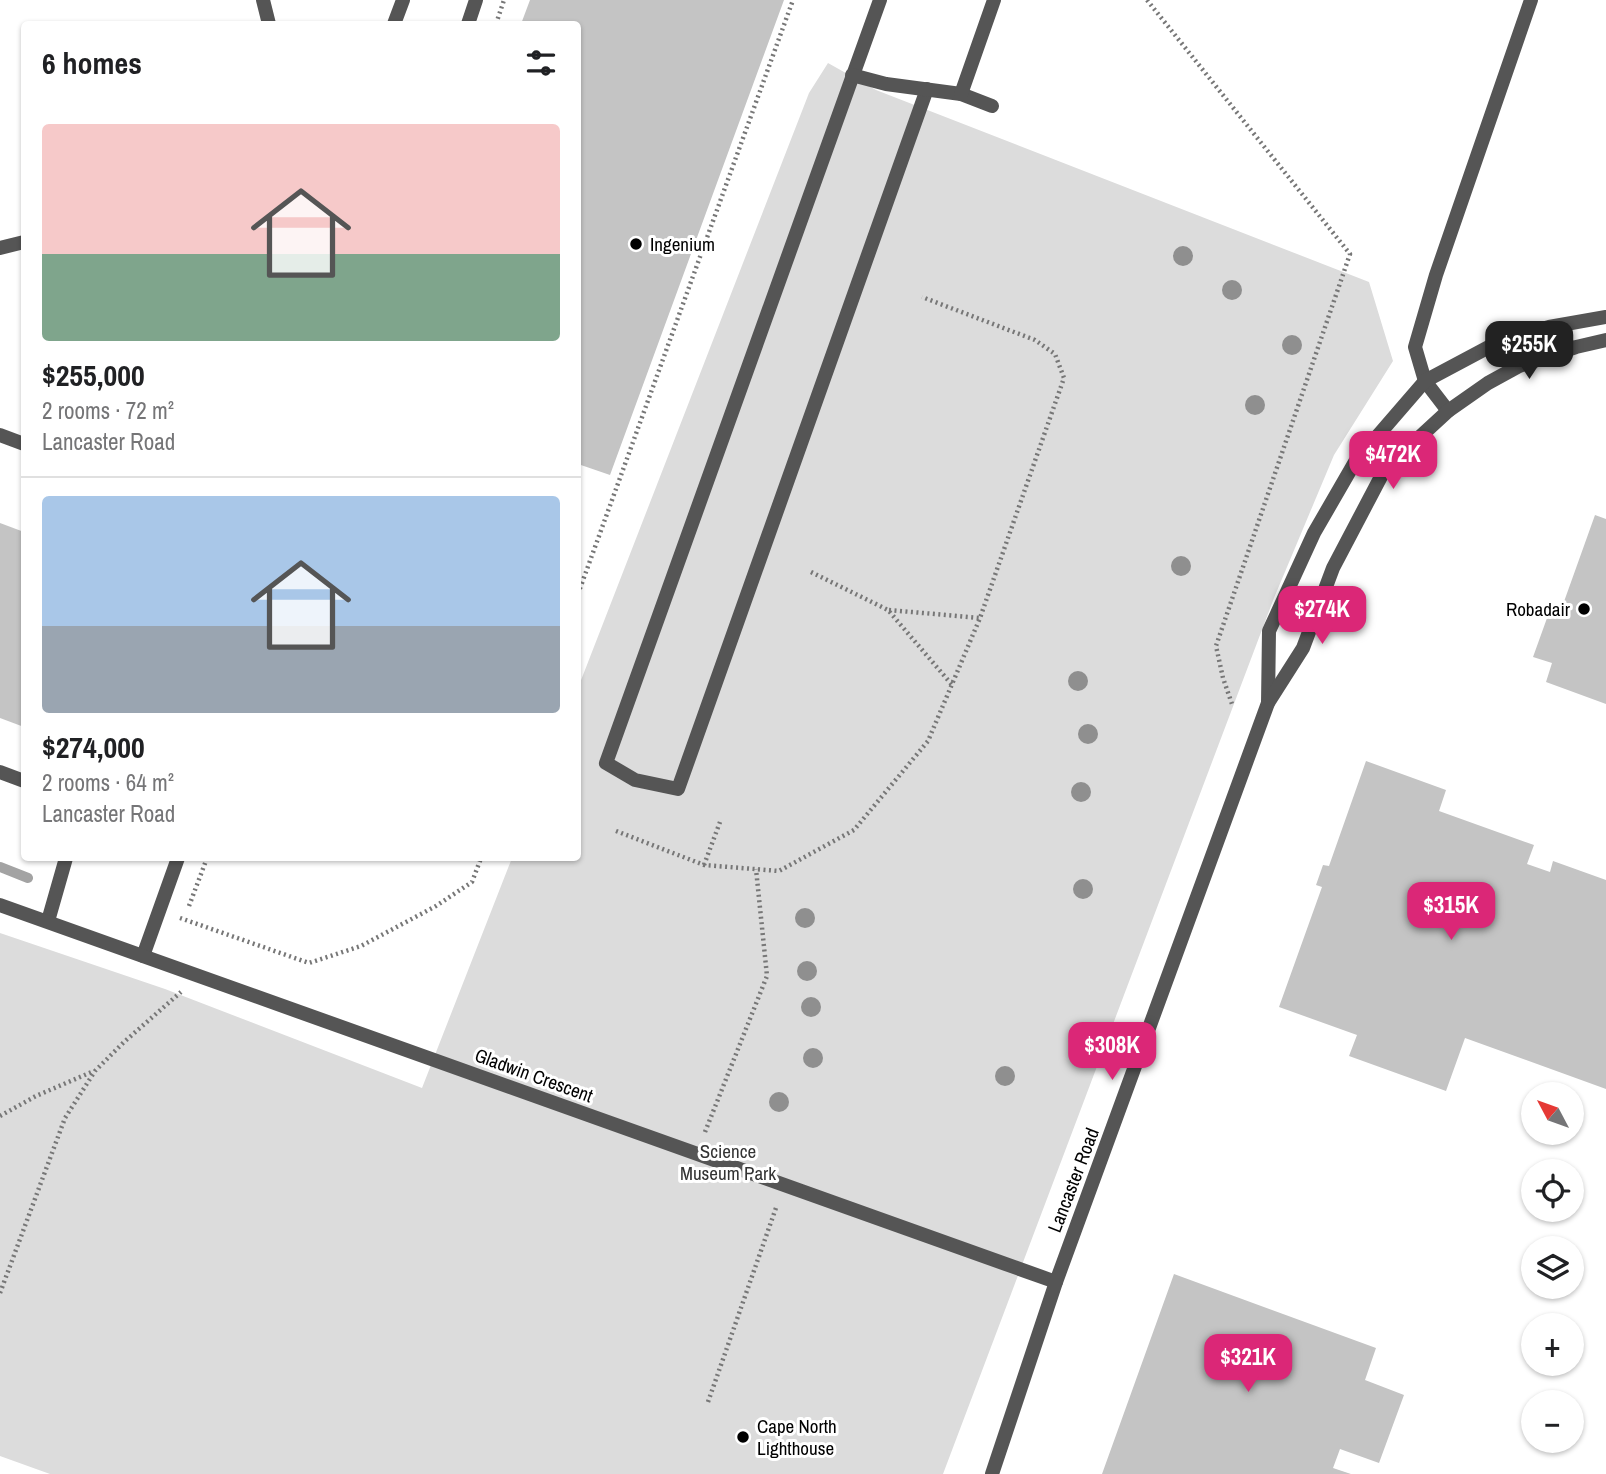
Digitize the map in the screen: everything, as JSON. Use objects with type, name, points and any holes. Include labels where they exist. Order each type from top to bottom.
[{"type":"street","points":[[263,0],[268,21]]},
{"type":"street","points":[[395,21],[403,0]]},
{"type":"street","points":[[469,21],[477,0]]},
{"type":"street","points":[[880,0],[607,762],[635,780],[678,789],[927,89]]},
{"type":"street","points":[[961,94],[994,0]]},
{"type":"street","points":[[1448,411],[1425,382],[1415,347],[1423,316],[1531,0]]},
{"type":"street","points":[[852,75],[886,84],[961,94],[992,106]]},
{"type":"street","points":[[0,248],[21,243]]},
{"type":"street","name":"Lancaster Road","points":[[1268,704],[1269,631],[1314,533],[1355,462],[1425,382],[1502,340],[1549,327],[1606,317]]},
{"type":"street","name":"Lancaster Road","points":[[992,1474],[1056,1282],[1268,704],[1303,648],[1333,568],[1385,469],[1448,411],[1488,383],[1519,366],[1606,340]]},
{"type":"street","points":[[0,435],[21,443]]},
{"type":"street","points":[[0,772],[21,780]]},
{"type":"street","points":[[48,922],[65,861]]},
{"type":"street","points":[[143,956],[177,861]]},
{"type":"street","name":"Gladwin Crescent","points":[[0,905],[1056,1282]]},
{"type":"path","points":[[497,21],[505,0]]},
{"type":"path","points":[[581,586],[793,0]]},
{"type":"path","points":[[1147,0],[1350,254],[1216,646],[1233,707]]},
{"type":"path","points":[[616,831],[704,865],[779,871],[854,830],[928,741],[980,618],[1064,378],[1055,354],[1035,340],[922,296]]},
{"type":"path","points":[[811,572],[888,610],[980,618]]},
{"type":"path","points":[[888,610],[953,686]]},
{"type":"path","points":[[704,865],[720,822]]},
{"type":"path","points":[[184,919],[206,861]]},
{"type":"path","points":[[159,910],[309,963],[361,946],[436,906],[472,882],[480,861]]},
{"type":"path","points":[[697,1153],[767,976],[756,869]]},
{"type":"path","points":[[0,1293],[65,1118],[95,1071],[200,976]]},
{"type":"path","points":[[0,1116],[36,1096],[95,1071]]},
{"type":"path","points":[[708,1402],[784,1185]]},
{"type":"green space","name":"Science Museum Park","points":[[828,63],[876,90],[1369,282],[1393,361],[1334,455],[1274,598],[943,1474],[50,1474],[0,1456],[0,933],[165,989],[422,1088],[511,861],[581,861],[581,680],[809,93]]},
{"type":"building","name":"Ingenium","points":[[530,0],[784,0],[610,475],[581,465],[581,21],[522,21]]},
{"type":"building","name":"Robadair","points":[[1595,515],[1606,519],[1606,704],[1546,682],[1552,663],[1533,657],[1551,607],[1561,610]]},
{"type":"building","points":[[0,523],[21,531],[21,726],[0,718]]},
{"type":"building","points":[[1366,761],[1446,790],[1439,811],[1534,845],[1527,864],[1550,872],[1553,861],[1606,880],[1606,1089],[1465,1038],[1446,1091],[1349,1056],[1357,1035],[1279,1007],[1322,887],[1316,885],[1323,865],[1329,866]]},
{"type":"building","points":[[1174,1274],[1376,1348],[1365,1380],[1404,1395],[1379,1463],[1340,1449],[1333,1468],[1351,1474],[1102,1474]]},
{"type":"waterway","points":[[0,867],[28,878]]},
{"type":"place","name":"Ingenium","points":[[636,244]]},
{"type":"place","name":"Robadair","points":[[1584,609]]},
{"type":"place","name":"Cape North Lighthouse","points":[[743,1437]]}]
